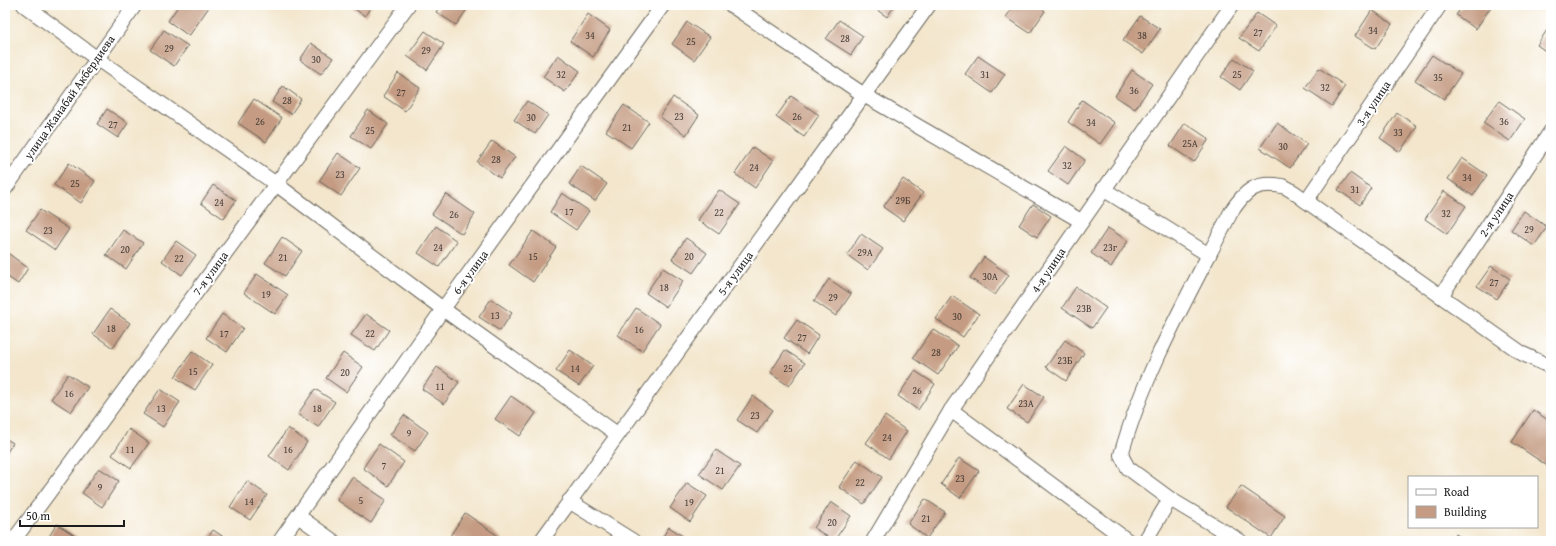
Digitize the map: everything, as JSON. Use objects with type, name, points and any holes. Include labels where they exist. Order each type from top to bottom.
[{"type":"street","points":[[24,5],[96,58],[276,184],[443,308],[617,434]]},
{"type":"street","name":"улица Жанабай Акбердиева","points":[[5,189],[134,5]]},
{"type":"street","name":"7-я улица","points":[[13,541],[408,5]]},
{"type":"street","name":"6-я улица","points":[[280,541],[443,308],[663,5]]},
{"type":"street","points":[[731,5],[864,96],[1081,221]]},
{"type":"street","name":"5-я улица","points":[[541,541],[929,5]]},
{"type":"street","name":"4-я улица","points":[[873,541],[952,410],[1103,189],[1232,5]]},
{"type":"street","name":"3-я улица","points":[[1306,201],[1440,5]]},
{"type":"street","name":"2-я улица","points":[[1441,296],[1551,131]]},
{"type":"street","points":[[1240,541],[1170,499],[1128,468],[1120,455],[1128,428],[1152,369],[1231,212],[1241,196],[1257,186],[1283,186],[1523,354],[1551,367]]},
{"type":"street","points":[[1103,189],[1209,256]]},
{"type":"street","points":[[952,410],[1128,541]]},
{"type":"street","points":[[1145,541],[1170,499]]},
{"type":"street","points":[[569,501],[633,541]]},
{"type":"street","points":[[298,516],[333,541]]},
{"type":"building","points":[[179,5],[207,5],[209,7],[189,36],[168,21]]},
{"type":"building","points":[[349,5],[372,5],[365,16]]},
{"type":"building","points":[[441,5],[470,5],[456,25],[436,12]]},
{"type":"building","points":[[870,5],[895,5],[887,17]]},
{"type":"building","points":[[1015,5],[1036,5],[1045,11],[1030,33],[1006,17]]},
{"type":"building","points":[[1463,5],[1492,5],[1476,29],[1456,15]]},
{"type":"building","points":[[1372,10],[1392,24],[1375,49],[1355,36]]},
{"type":"building","points":[[1257,13],[1276,26],[1259,51],[1239,38]]},
{"type":"building","points":[[588,14],[610,30],[593,57],[570,41]]},
{"type":"building","points":[[1140,16],[1160,29],[1143,54],[1123,41]]},
{"type":"building","points":[[839,20],[863,36],[851,55],[826,39]]},
{"type":"building","points":[[687,22],[710,37],[694,60],[672,44]]},
{"type":"building","points":[[1551,24],[1551,55],[1537,45]]},
{"type":"building","points":[[164,30],[188,46],[174,66],[150,50]]},
{"type":"building","points":[[425,31],[444,44],[427,70],[407,56]]},
{"type":"building","points":[[311,43],[333,58],[321,74],[300,60]]},
{"type":"building","points":[[558,55],[580,71],[565,92],[543,77]]},
{"type":"building","points":[[1432,55],[1461,74],[1444,99],[1415,80]]},
{"type":"building","points":[[978,56],[1005,74],[992,93],[965,74]]},
{"type":"building","points":[[1234,58],[1253,71],[1240,90],[1221,77]]},
{"type":"building","points":[[1319,68],[1345,86],[1332,106],[1305,88]]},
{"type":"building","points":[[1132,70],[1152,84],[1135,109],[1115,96]]},
{"type":"building","points":[[398,73],[420,88],[405,111],[383,96]]},
{"type":"building","points":[[283,86],[301,99],[291,114],[272,102]]},
{"type":"building","points":[[791,96],[819,115],[804,137],[776,117]]},
{"type":"building","points":[[673,97],[699,115],[686,135],[660,117]]},
{"type":"building","points":[[254,99],[282,118],[266,142],[238,123]]},
{"type":"building","points":[[1082,100],[1115,123],[1100,144],[1068,122]]},
{"type":"building","points":[[527,101],[548,115],[535,134],[514,120]]},
{"type":"building","points":[[1499,101],[1525,119],[1510,141],[1483,123]]},
{"type":"building","points":[[624,105],[649,122],[631,148],[606,131]]},
{"type":"building","points":[[107,109],[128,123],[118,138],[97,124]]},
{"type":"building","points":[[368,110],[388,124],[371,149],[351,136]]},
{"type":"building","points":[[1397,113],[1417,126],[1400,152],[1380,138]]},
{"type":"building","points":[[1185,123],[1209,139],[1194,162],[1170,146]]},
{"type":"building","points":[[1277,123],[1307,144],[1290,168],[1260,148]]},
{"type":"building","points":[[492,141],[515,157],[500,178],[477,162]]},
{"type":"building","points":[[1066,146],[1085,160],[1068,185],[1048,171]]},
{"type":"building","points":[[753,147],[773,161],[755,188],[735,174]]},
{"type":"building","points":[[338,153],[360,168],[341,196],[319,181]]},
{"type":"building","points":[[1462,158],[1487,175],[1473,196],[1448,179]]},
{"type":"building","points":[[69,163],[95,181],[81,203],[54,185]]},
{"type":"building","points":[[581,166],[607,184],[595,201],[569,184]]},
{"type":"building","points":[[1350,173],[1371,188],[1360,205],[1338,190]]},
{"type":"building","points":[[903,179],[923,193],[903,221],[883,207]]},
{"type":"building","points":[[213,185],[236,200],[224,219],[201,203]]},
{"type":"building","points":[[719,190],[740,204],[719,234],[698,220]]},
{"type":"building","points":[[1444,191],[1466,206],[1447,234],[1425,219]]},
{"type":"building","points":[[562,193],[589,211],[576,230],[550,212]]},
{"type":"building","points":[[446,194],[475,214],[462,234],[432,214]]},
{"type":"building","points":[[1033,204],[1051,216],[1037,237],[1019,225]]},
{"type":"building","points":[[40,210],[69,229],[55,250],[26,230]]},
{"type":"building","points":[[1524,211],[1547,227],[1534,246],[1511,230]]},
{"type":"building","points":[[436,226],[457,241],[439,267],[418,253]]},
{"type":"building","points":[[1108,228],[1128,241],[1111,267],[1091,253]]},
{"type":"building","points":[[123,230],[143,243],[126,269],[106,255]]},
{"type":"building","points":[[533,231],[556,247],[533,282],[509,265]]},
{"type":"building","points":[[861,234],[883,249],[868,270],[847,255]]},
{"type":"building","points":[[282,237],[302,251],[285,276],[265,263]]},
{"type":"building","points":[[686,238],[707,253],[693,273],[672,259]]},
{"type":"building","points":[[176,241],[196,255],[182,275],[162,261]]},
{"type":"building","points":[[5,251],[28,268],[18,284],[5,275]]},
{"type":"building","points":[[984,257],[1009,275],[995,295],[970,278]]},
{"type":"building","points":[[1491,266],[1510,279],[1497,299],[1477,286]]},
{"type":"building","points":[[663,268],[683,281],[666,307],[646,293]]},
{"type":"building","points":[[257,274],[288,295],[275,314],[244,293]]},
{"type":"building","points":[[829,279],[851,294],[836,316],[814,301]]},
{"type":"building","points":[[1076,287],[1106,308],[1092,328],[1062,308]]},
{"type":"building","points":[[952,296],[979,314],[963,337],[936,319]]},
{"type":"building","points":[[491,299],[512,313],[500,331],[479,317]]},
{"type":"building","points":[[636,308],[660,324],[642,351],[618,335]]},
{"type":"building","points":[[110,309],[130,323],[113,348],[93,334]]},
{"type":"building","points":[[222,314],[243,328],[227,352],[206,338]]},
{"type":"building","points":[[366,314],[389,330],[375,351],[351,335]]},
{"type":"building","points":[[797,320],[819,335],[807,354],[784,338]]},
{"type":"building","points":[[933,329],[958,346],[938,375],[913,358]]},
{"type":"building","points":[[1065,340],[1084,353],[1066,381],[1046,367]]},
{"type":"building","points":[[570,350],[593,366],[579,386],[556,371]]},
{"type":"building","points":[[785,350],[805,363],[789,386],[770,373]]},
{"type":"building","points":[[192,351],[212,365],[195,390],[175,377]]},
{"type":"building","points":[[343,353],[363,367],[346,392],[326,378]]},
{"type":"building","points":[[437,367],[459,382],[444,404],[422,389]]},
{"type":"building","points":[[915,371],[935,384],[918,410],[898,396]]},
{"type":"building","points":[[68,374],[88,387],[71,412],[51,399]]},
{"type":"building","points":[[1024,384],[1044,397],[1027,422],[1007,409]]},
{"type":"building","points":[[160,389],[180,402],[163,427],[143,414]]},
{"type":"building","points":[[315,389],[335,402],[318,427],[298,414]]},
{"type":"building","points":[[511,396],[536,413],[520,436],[495,419]]},
{"type":"building","points":[[753,396],[773,410],[757,433],[737,420]]},
{"type":"building","points":[[1533,410],[1551,422],[1551,464],[1549,467],[1512,442]]},
{"type":"building","points":[[404,415],[428,432],[415,451],[390,435]]},
{"type":"building","points":[[885,416],[907,431],[889,459],[866,443]]},
{"type":"building","points":[[288,428],[307,442],[289,470],[269,456]]},
{"type":"building","points":[[129,429],[149,443],[131,468],[112,455]]},
{"type":"building","points":[[5,438],[13,443],[5,455]]},
{"type":"building","points":[[379,444],[404,462],[388,486],[363,468]]},
{"type":"building","points":[[716,450],[740,466],[723,490],[699,474]]},
{"type":"building","points":[[959,458],[979,471],[960,498],[941,484]]},
{"type":"building","points":[[857,460],[882,477],[864,504],[839,487]]},
{"type":"building","points":[[99,468],[119,481],[102,507],[82,493]]},
{"type":"building","points":[[352,477],[386,500],[371,523],[337,500]]},
{"type":"building","points":[[247,481],[267,495],[250,520],[230,507]]},
{"type":"building","points":[[687,483],[707,496],[690,522],[670,508]]},
{"type":"building","points":[[1241,486],[1285,516],[1271,538],[1226,507]]},
{"type":"building","points":[[925,499],[945,512],[927,538],[908,524]]},
{"type":"building","points":[[831,502],[851,516],[834,541],[814,528]]},
{"type":"building","points":[[465,513],[501,538],[500,541],[458,541],[450,536]]},
{"type":"building","points":[[57,524],[77,537],[74,541],[46,541]]},
{"type":"building","points":[[669,527],[690,541],[660,541]]},
{"type":"building","points":[[213,530],[230,541],[206,541]]},
{"type":"building","points":[[1456,534],[1466,541],[1451,541]]}]
